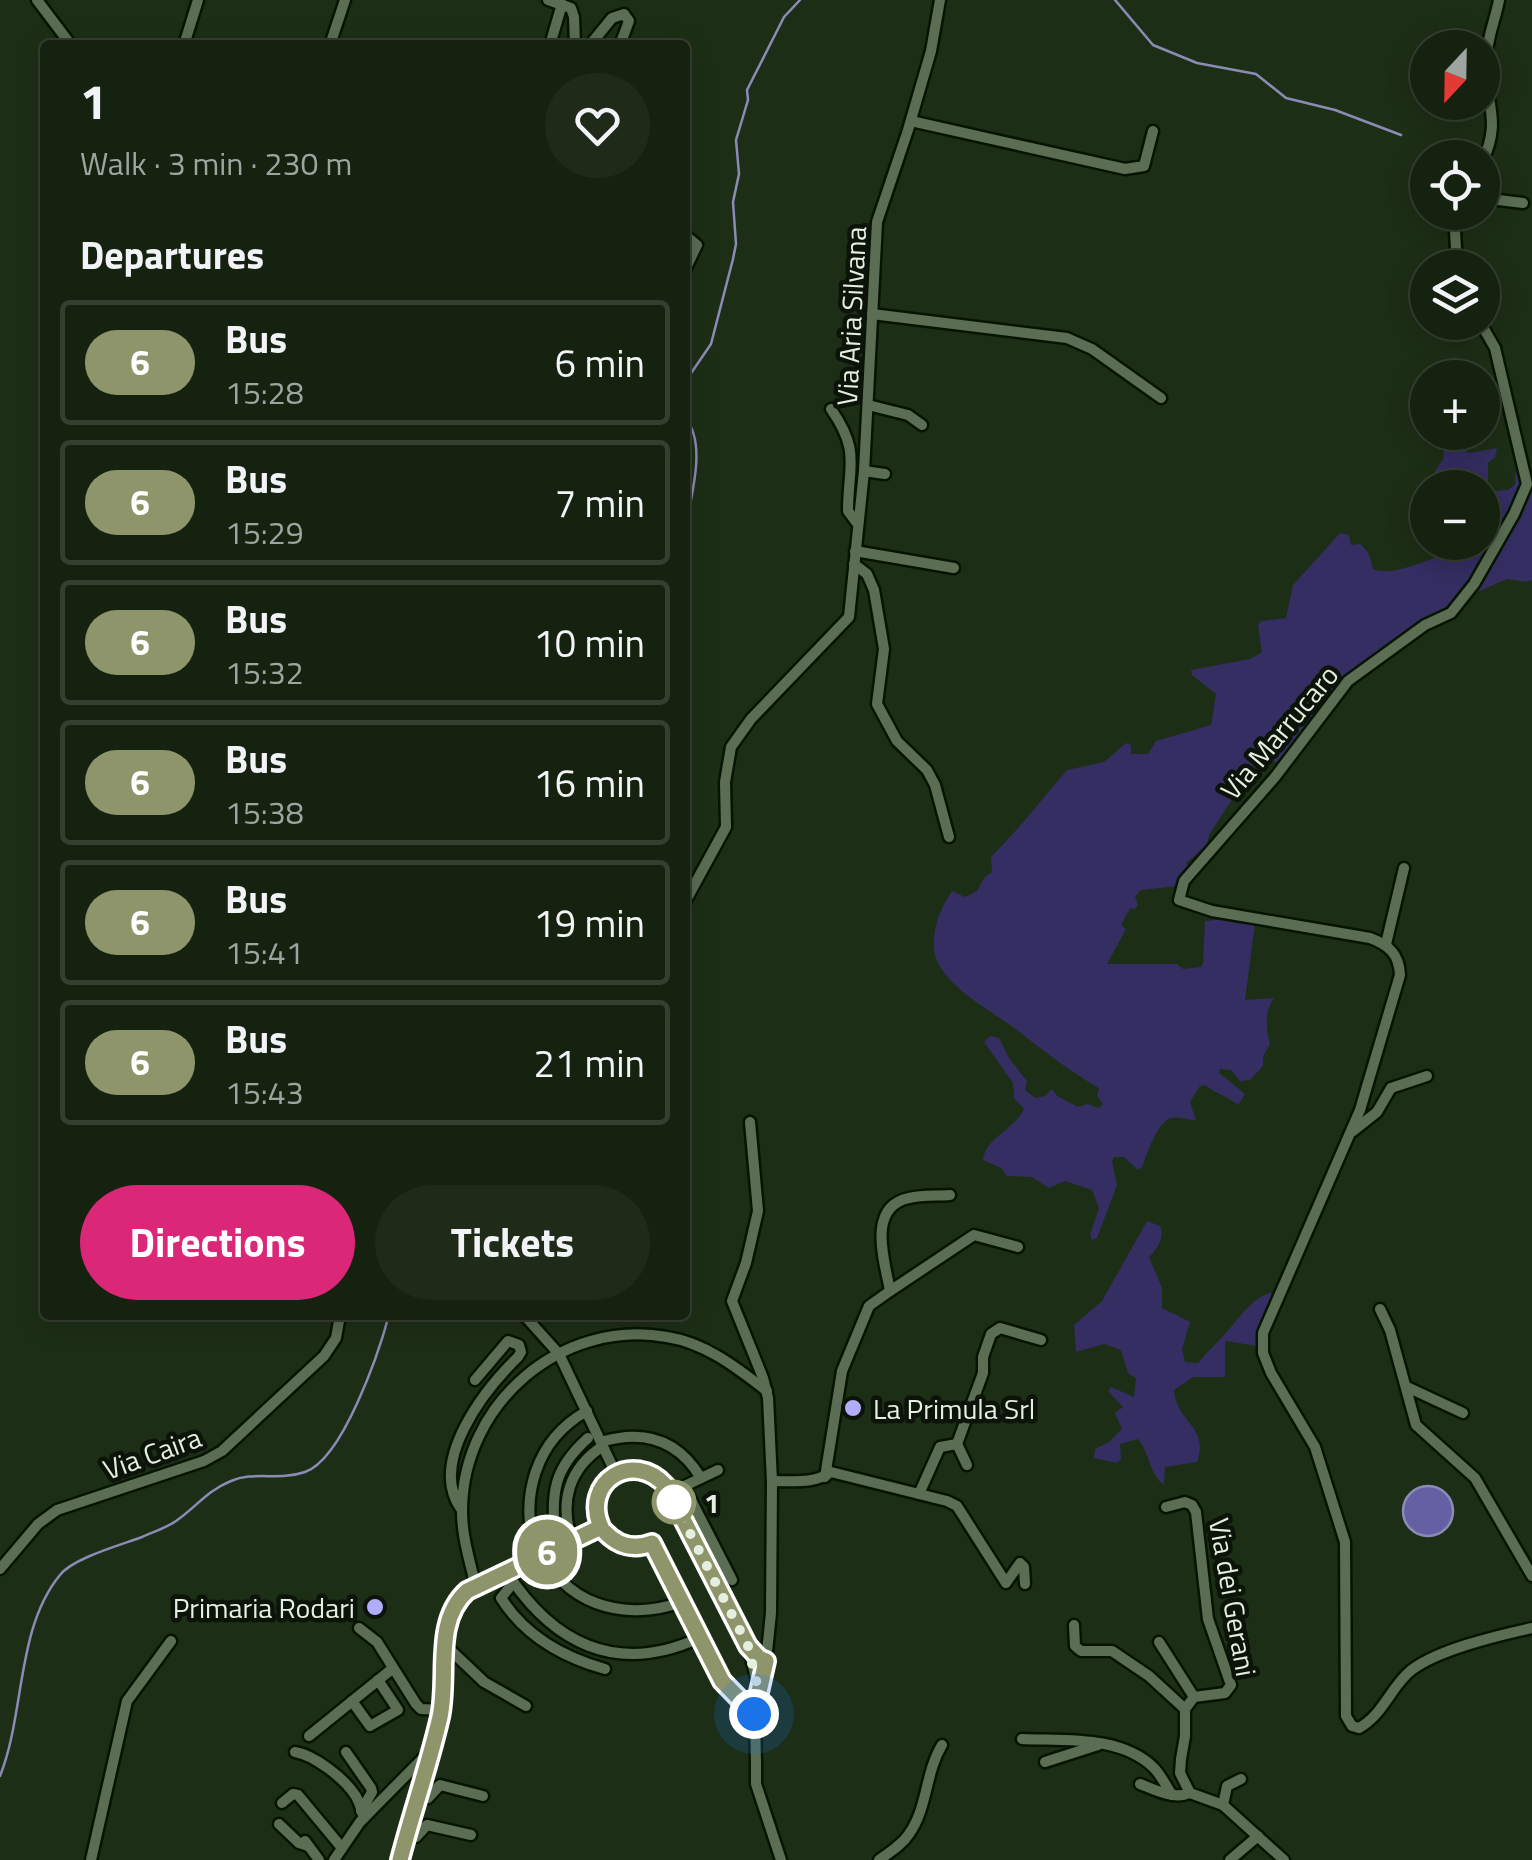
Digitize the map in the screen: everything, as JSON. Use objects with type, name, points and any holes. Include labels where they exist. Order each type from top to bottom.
[{"type":"street","points":[[37,0],[67,40]]},
{"type":"street","points":[[186,40],[198,0]]},
{"type":"street","points":[[332,40],[345,0]]},
{"type":"street","points":[[548,0],[573,12],[575,40]]},
{"type":"street","name":"Via Aria Silvana","points":[[690,893],[726,828],[725,782],[731,747],[751,719],[848,617],[864,470],[877,222],[911,121],[940,0]]},
{"type":"street","points":[[1491,140],[1493,107],[1486,79],[1486,56],[1499,0]]},
{"type":"street","points":[[551,40],[562,4]]},
{"type":"street","points":[[594,40],[606,23],[620,14],[630,21],[622,40]]},
{"type":"street","points":[[911,121],[1125,169],[1144,166],[1153,131]]},
{"type":"street","points":[[1500,200],[1523,203]]},
{"type":"street","points":[[690,239],[697,245],[690,260]]},
{"type":"street","points":[[872,314],[1066,338],[1092,349],[1161,398]]},
{"type":"street","name":"Via Marrucaro","points":[[1386,944],[1370,938],[1212,912],[1179,900],[1179,891],[1194,868],[1275,777],[1348,681],[1451,613],[1474,584],[1514,514],[1527,484],[1490,340]]},
{"type":"street","points":[[868,406],[908,415],[922,426]]},
{"type":"street","name":"Via Aria Silvana","points":[[830,409],[851,448],[848,511],[857,523]]},
{"type":"street","points":[[864,470],[886,474]]},
{"type":"street","points":[[855,552],[954,568]]},
{"type":"street","points":[[854,564],[868,574],[874,590],[884,649],[876,704],[897,741],[927,770],[949,838]]},
{"type":"street","points":[[1404,868],[1386,944],[1399,963],[1400,975],[1381,1045],[1348,1135],[1262,1333],[1263,1352],[1271,1373],[1315,1446],[1343,1529],[1348,1577],[1346,1716],[1352,1726],[1360,1728],[1370,1722],[1407,1673],[1426,1662],[1532,1628]]},
{"type":"street","points":[[1348,1135],[1377,1112],[1391,1088],[1427,1076]]},
{"type":"street","points":[[750,1122],[758,1211],[732,1301],[767,1391],[772,1481],[771,1613],[766,1661],[754,1714],[756,1784],[781,1860]]},
{"type":"street","points":[[890,1290],[879,1230],[892,1207],[906,1198],[950,1196]]},
{"type":"street","points":[[825,1476],[842,1371],[869,1306],[974,1235],[1018,1247]]},
{"type":"street","points":[[1380,1308],[1408,1387],[1416,1425],[1475,1478],[1532,1576]]},
{"type":"street","name":"Via Caira","points":[[0,1569],[38,1524],[58,1510],[204,1461],[230,1446],[324,1356],[336,1338],[339,1320]]},
{"type":"street","points":[[528,1320],[559,1354],[616,1474]]},
{"type":"street","points":[[967,1464],[958,1444],[983,1373],[983,1357],[991,1334],[1000,1328],[1042,1340]]},
{"type":"street","points":[[462,1510],[472,1456],[488,1417],[519,1379],[559,1354],[601,1339],[666,1336],[702,1348],[767,1391]]},
{"type":"street","points":[[474,1380],[508,1341],[521,1348],[470,1420],[451,1464],[450,1481],[462,1510],[476,1586]]},
{"type":"street","points":[[1408,1387],[1463,1414]]},
{"type":"street","points":[[588,1413],[556,1436],[535,1471],[527,1508],[540,1551],[567,1586],[608,1608],[643,1612],[682,1602]]},
{"type":"street","points":[[572,1540],[565,1507],[572,1480],[583,1461],[602,1444],[625,1436],[662,1441],[683,1454],[701,1478]]},
{"type":"street","points":[[400,1860],[440,1710],[445,1645],[454,1607],[476,1586],[556,1538],[554,1486],[572,1452],[588,1438]]},
{"type":"street","points":[[918,1494],[940,1447],[958,1444]]},
{"type":"street","points":[[450,1481],[472,1456]]},
{"type":"street","points":[[754,1714],[722,1681],[652,1543],[626,1546],[601,1527],[596,1516],[598,1496],[616,1474],[633,1469],[646,1471],[661,1480],[672,1496],[748,1646],[758,1689]]},
{"type":"street","points":[[672,1496],[718,1470]]},
{"type":"street","points":[[772,1481],[802,1482],[832,1472],[957,1506],[1006,1583],[1020,1564],[1024,1567],[1024,1584]]},
{"type":"street","points":[[672,1496],[689,1496],[732,1580]]},
{"type":"street","name":"Via dei Gerani","points":[[1166,1506],[1185,1502],[1196,1512],[1208,1619],[1231,1685],[1226,1692],[1194,1698],[1185,1709]]},
{"type":"street","points":[[540,1551],[601,1527]]},
{"type":"street","points":[[506,1571],[532,1609],[548,1624],[598,1650],[636,1655],[699,1638]]},
{"type":"street","points":[[513,1583],[501,1598],[530,1632],[562,1654],[604,1669]]},
{"type":"street","points":[[1074,1625],[1075,1646],[1081,1651],[1112,1650],[1149,1676],[1185,1709],[1180,1772],[1190,1793]]},
{"type":"street","points":[[358,1628],[377,1642],[421,1709],[440,1710]]},
{"type":"street","points":[[91,1860],[127,1700],[171,1641]]},
{"type":"street","name":"Via dei Gerani","points":[[1159,1642],[1194,1698]]},
{"type":"street","points":[[445,1645],[484,1682],[526,1706]]},
{"type":"street","points":[[748,1646],[766,1661]]},
{"type":"street","points":[[309,1736],[392,1669]]},
{"type":"street","points":[[352,1700],[370,1726],[398,1710],[378,1680]]},
{"type":"street","points":[[1022,1739],[1079,1739],[1139,1756],[1156,1769],[1172,1795]]},
{"type":"street","points":[[1045,1762],[1099,1744]]},
{"type":"street","points":[[880,1860],[900,1844],[916,1822],[930,1770],[942,1745]]},
{"type":"street","points":[[363,1815],[429,1751]]},
{"type":"street","points":[[294,1752],[311,1757],[349,1788],[363,1815]]},
{"type":"street","points":[[334,1860],[363,1815],[372,1792],[346,1752]]},
{"type":"street","points":[[1223,1805],[1227,1786],[1242,1780]]},
{"type":"street","points":[[1140,1784],[1172,1795],[1190,1793],[1223,1805],[1284,1860]]},
{"type":"street","points":[[416,1798],[428,1798],[440,1785],[483,1796]]},
{"type":"street","points":[[282,1804],[293,1794],[298,1795],[342,1848]]},
{"type":"street","points":[[279,1824],[299,1843],[306,1842],[319,1860]]},
{"type":"street","points":[[406,1837],[416,1837],[427,1825],[472,1835]]},
{"type":"street","points":[[1230,1860],[1258,1836]]},
{"type":"shaded area","points":[[1444,450],[1497,450],[1488,470],[1436,470]]},
{"type":"shaded area","points":[[1517,452],[1524,485],[1500,530],[1500,491],[1515,484]]},
{"type":"shaded area","points":[[1532,469],[1532,580],[1507,579],[1468,596],[1494,560],[1500,560],[1500,550]]},
{"type":"shaded area","points":[[1340,533],[1349,535],[1351,545],[1363,547],[1373,569],[1403,569],[1429,560],[1484,560],[1460,597],[1354,670],[1284,763],[1258,759],[1209,835],[1207,845],[1186,863],[1191,870],[1178,886],[1141,890],[1135,896],[1138,905],[1130,908],[1121,925],[1126,929],[1107,964],[1177,964],[1183,969],[1201,967],[1205,921],[1255,923],[1245,1000],[1274,998],[1267,1021],[1270,1044],[1263,1066],[1250,1080],[1240,1081],[1231,1070],[1220,1069],[1219,1073],[1245,1094],[1238,1105],[1205,1085],[1200,1086],[1190,1102],[1196,1120],[1166,1121],[1153,1139],[1142,1167],[1138,1170],[1124,1157],[1114,1157],[1117,1185],[1097,1238],[1092,1240],[1090,1235],[1099,1208],[1092,1190],[1065,1181],[1049,1188],[1032,1177],[1007,1176],[1001,1168],[983,1160],[989,1146],[1024,1109],[1014,1098],[1013,1083],[984,1042],[990,1036],[999,1038],[1027,1081],[1025,1090],[1035,1098],[1052,1089],[1078,1107],[1087,1104],[1099,1108],[1103,1104],[1097,1096],[1099,1088],[971,998],[946,975],[934,947],[943,907],[952,891],[965,897],[977,891],[992,872],[991,857],[1067,770],[1104,762],[1126,743],[1131,745],[1131,754],[1148,754],[1156,741],[1211,725],[1216,694],[1191,670],[1250,659],[1262,652],[1258,625],[1261,621],[1286,618],[1293,585]]},
{"type":"shaded area","points":[[1147,1221],[1160,1226],[1162,1235],[1149,1257],[1162,1288],[1162,1308],[1190,1322],[1182,1349],[1185,1362],[1198,1363],[1252,1303],[1272,1294],[1258,1346],[1225,1341],[1225,1377],[1193,1377],[1174,1390],[1180,1410],[1196,1432],[1200,1450],[1197,1462],[1165,1467],[1164,1485],[1138,1439],[1120,1444],[1121,1459],[1117,1463],[1094,1458],[1095,1449],[1122,1429],[1115,1413],[1123,1407],[1108,1391],[1111,1387],[1134,1397],[1136,1378],[1128,1373],[1121,1350],[1104,1344],[1076,1352],[1074,1325],[1102,1301]]},
{"type":"shaded area","points":[[1428,1486],[1446,1493],[1453,1511],[1446,1529],[1428,1536],[1410,1529],[1403,1511],[1410,1493]]},
{"type":"waterway","points":[[690,375],[711,344],[733,259],[733,202],[739,174],[736,140],[748,100],[747,90],[784,17],[800,0]]},
{"type":"waterway","points":[[1115,0],[1153,45],[1197,63],[1256,74],[1286,98],[1335,110],[1401,135]]},
{"type":"waterway","points":[[690,426],[696,457],[690,504]]},
{"type":"waterway","points":[[0,1776],[14,1726],[28,1646],[46,1596],[60,1575],[86,1558],[168,1526],[231,1481],[295,1475],[319,1463],[346,1426],[387,1320]]},
{"type":"bus line","name":"6","points":[[400,1860],[440,1716],[446,1632],[454,1607],[467,1591],[601,1527],[596,1516],[598,1496],[616,1474],[633,1469],[646,1471],[666,1486],[748,1646],[766,1661],[754,1714],[722,1681],[652,1543],[626,1546],[605,1532]]},
{"type":"place","name":"La Primula Srl","points":[[853,1408]]},
{"type":"place","name":"1","points":[[674,1502]]},
{"type":"place","name":"Primaria Rodari","points":[[375,1607]]},
{"type":"route","points":[[674,1502],[748,1646],[758,1689],[754,1714]]}]
